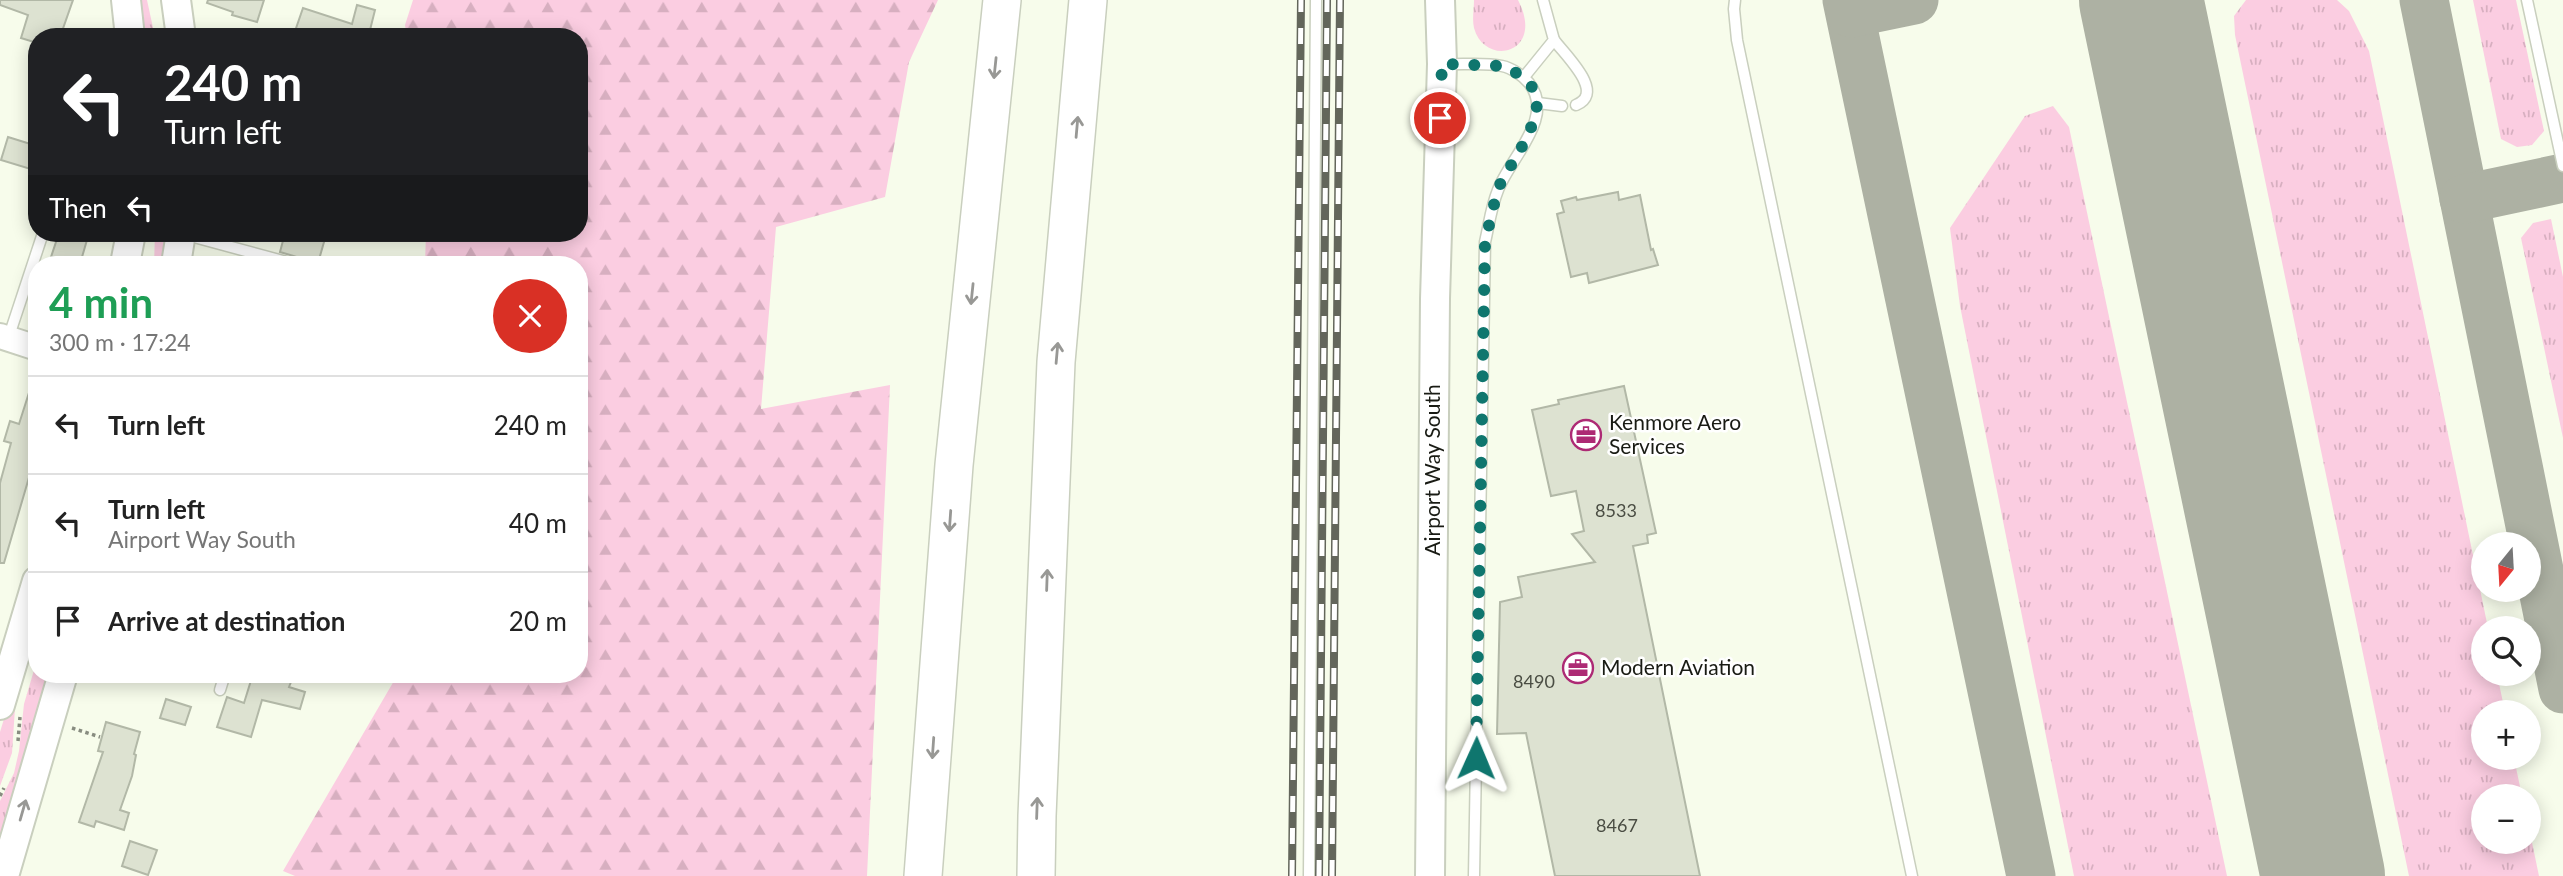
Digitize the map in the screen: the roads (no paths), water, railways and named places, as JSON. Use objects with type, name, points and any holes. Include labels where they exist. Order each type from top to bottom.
[{"type":"highway","points":[[923,876],[954,465],[1002,0]]},
{"type":"highway","points":[[1037,876],[1037,816],[1056,362],[1088,0]]},
{"type":"main road","points":[[126,0],[129,28]]},
{"type":"main road","points":[[176,0],[180,28]]},
{"type":"main road","name":"Airport Way South","points":[[1430,876],[1435,299],[1442,64],[1440,0]]},
{"type":"main road","name":"Airport Way South","points":[[1442,64],[1452,0]]},
{"type":"main road","points":[[11,705],[28,624]]},
{"type":"main road","points":[[4,876],[60,683]]},
{"type":"street","points":[[4,337],[28,345]]},
{"type":"lane","points":[[1309,876],[1316,0]]},
{"type":"lane","points":[[1543,0],[1554,40],[1588,86],[1588,96],[1584,102],[1576,105]]},
{"type":"lane","points":[[1735,0],[1737,40],[1912,876]]},
{"type":"lane","points":[[2528,0],[2563,166]]},
{"type":"lane","points":[[1524,77],[1554,40]]},
{"type":"lane","points":[[1442,64],[1503,66],[1524,77],[1536,92],[1538,103],[1537,114],[1524,143],[1498,188],[1485,242],[1474,876]]},
{"type":"lane","points":[[1538,103],[1562,106]]},
{"type":"lane","points":[[214,242],[265,256]]},
{"type":"lane","points":[[4,337],[28,273]]},
{"type":"lane","points":[[220,690],[222,683]]},
{"type":"railway","points":[[1292,876],[1301,0]]},
{"type":"railway","points":[[1319,876],[1327,0]]},
{"type":"railway","points":[[1332,876],[1340,0]]},
{"type":"place","name":"Kenmore Aero Services","points":[[1586,435]]},
{"type":"place","name":"Modern Aviation","points":[[1578,668]]}]
